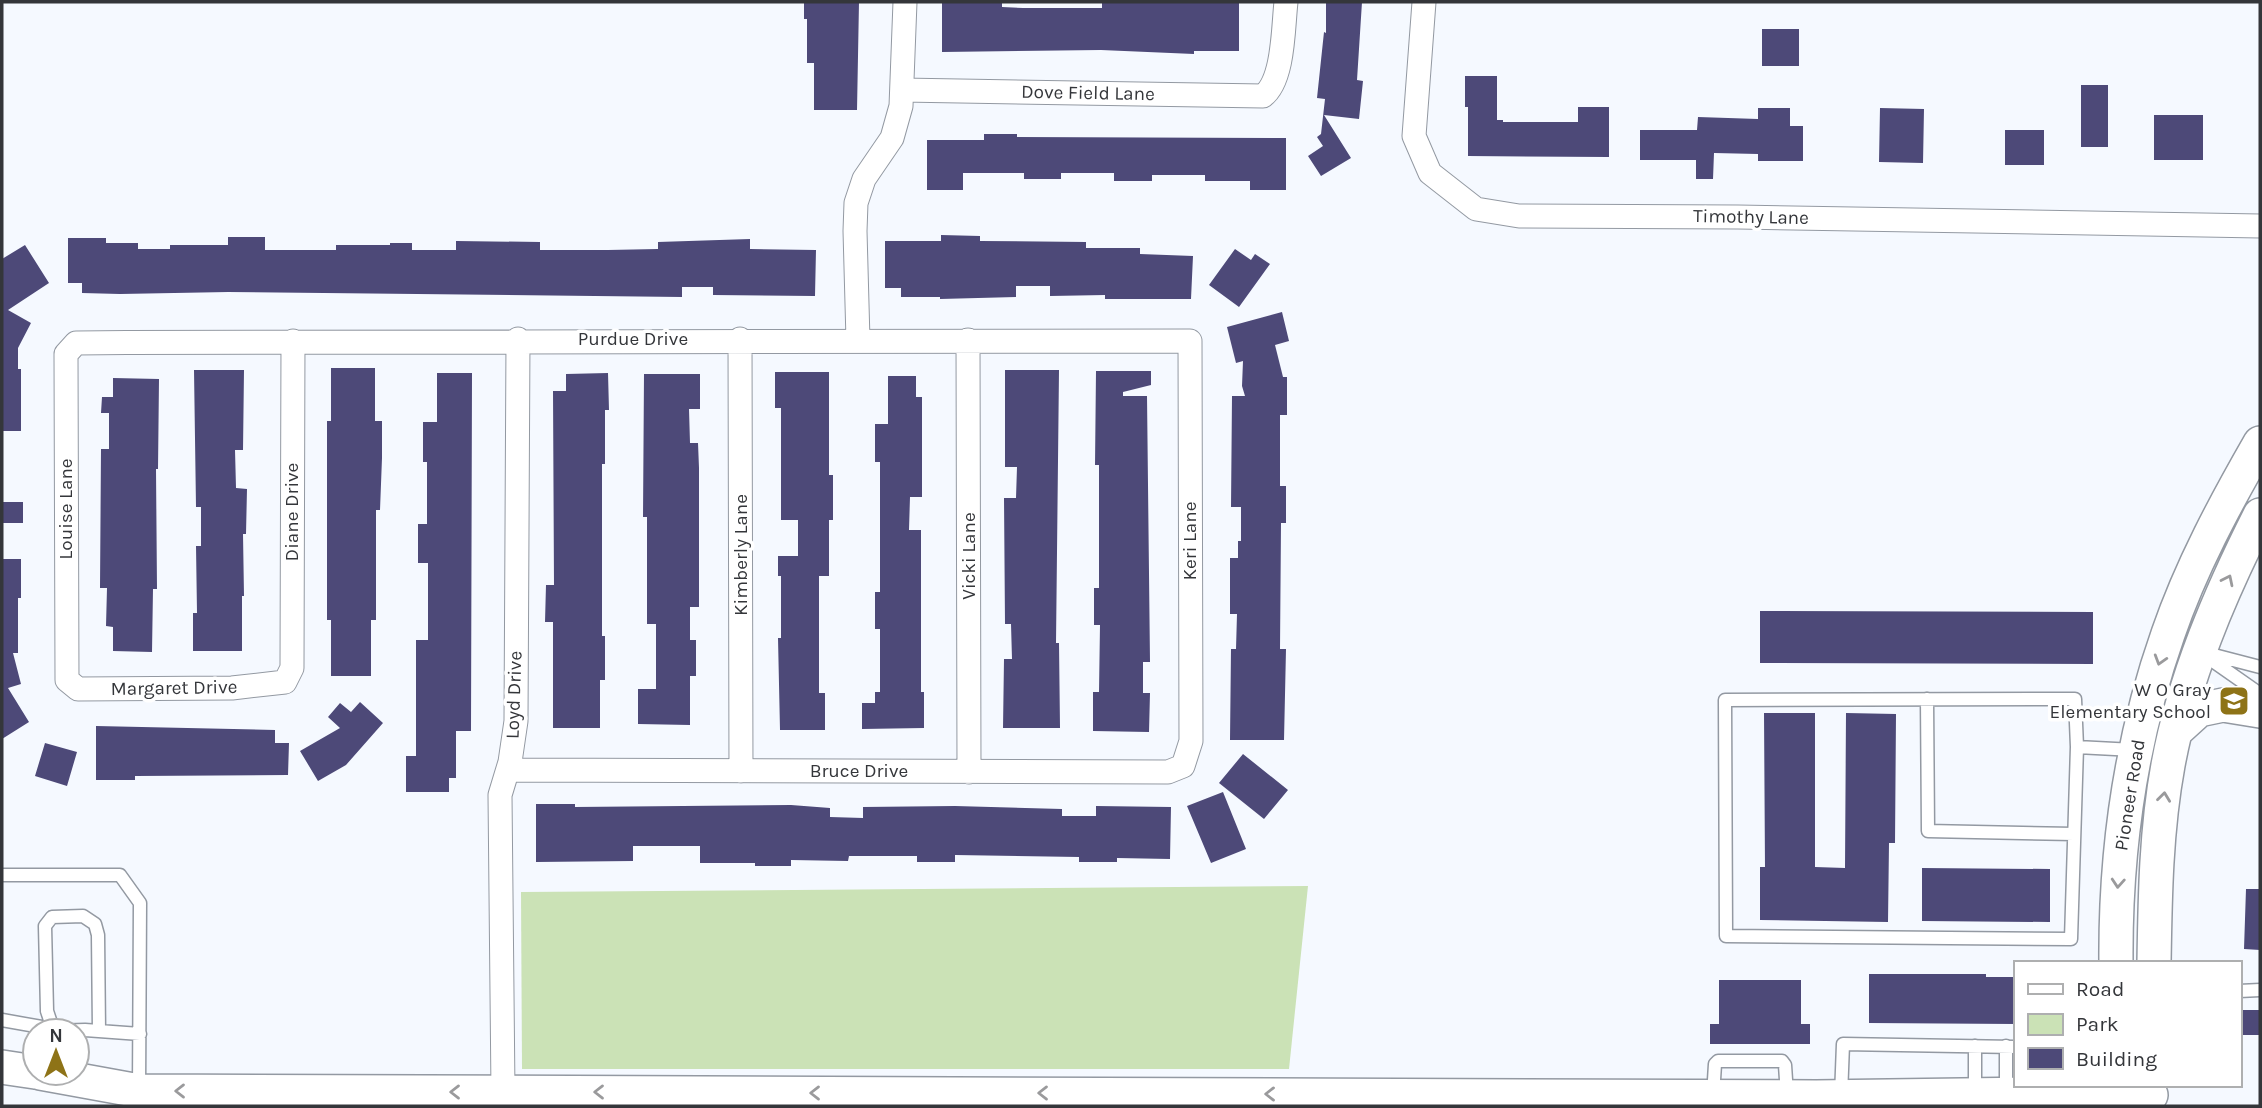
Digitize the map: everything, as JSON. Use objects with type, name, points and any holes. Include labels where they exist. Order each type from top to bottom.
[{"type":"main road","points":[[2200,652],[2188,634],[2188,622],[2208,568],[2252,481],[2255,453]]},
{"type":"main road","name":"Pioneer Road","points":[[2116,961],[2115,922],[2121,852],[2135,750],[2168,633],[2200,557],[2230,495],[2255,453]]},
{"type":"main road","name":"Pioneer Road","points":[[2154,961],[2155,879],[2174,743],[2200,652],[2221,594],[2260,516]]},
{"type":"main road","points":[[2135,750],[2174,743],[2199,710],[2223,705],[2260,711]]},
{"type":"main road","points":[[2,1067],[21,1070]]},
{"type":"main road","points":[[91,1086],[138,1098],[261,1099],[503,1092],[548,1099],[1338,1100],[1713,1096],[1815,1099],[1991,1095],[2152,1096]]},
{"type":"street","points":[[858,340],[856,203],[864,179],[892,138],[901,106],[905,2]]},
{"type":"street","name":"Dove Field Lane","points":[[902,90],[1264,96],[1271,90],[1277,74],[1286,2]]},
{"type":"street","name":"Timothy Lane","points":[[1424,2],[1414,136],[1430,173],[1476,209],[1519,216],[1766,217],[2260,226]]},
{"type":"street","name":"Purdue Drive","points":[[76,343],[518,339],[1189,341]]},
{"type":"street","name":"Loyd Drive","points":[[503,1092],[499,795],[508,770],[516,721],[518,339]]},
{"type":"street","name":"Kimberly Lane","points":[[740,339],[741,771]]},
{"type":"street","name":"Vicki Lane","points":[[968,340],[969,772]]},
{"type":"street","name":"Diane Drive","points":[[285,682],[292,668],[293,341]]},
{"type":"street","name":"Keri Lane","points":[[1189,341],[1191,741]]},
{"type":"street","name":"Louise Lane","points":[[67,680],[66,354],[76,343]]},
{"type":"street","name":"Margaret Drive","points":[[67,680],[78,689],[232,688],[285,682]]},
{"type":"street","name":"Bruce Drive","points":[[508,770],[1168,772],[1183,766],[1191,741]]},
{"type":"lane","points":[[2200,652],[2260,667]]},
{"type":"lane","points":[[2200,652],[2260,694]]},
{"type":"lane","points":[[2075,698],[2077,747],[2071,939],[1726,936],[1725,700],[1927,699],[2075,698]]},
{"type":"lane","points":[[1927,699],[1928,831],[2074,834]]},
{"type":"lane","points":[[2077,747],[2135,750]]},
{"type":"lane","points":[[2,875],[120,875],[140,903],[138,1098]]},
{"type":"lane","points":[[49,1017],[44,926],[52,917],[83,916],[95,924],[98,935],[99,1031]]},
{"type":"lane","points":[[2241,991],[2260,990]]},
{"type":"lane","points":[[2,1020],[21,1024]]},
{"type":"lane","points":[[91,1031],[140,1034]]},
{"type":"lane","points":[[1815,1099],[1843,1044],[2011,1047],[1991,1095]]},
{"type":"lane","points":[[1975,1046],[1991,1095]]},
{"type":"green space","points":[[1308,886],[1289,1069],[522,1069],[521,892]]},
{"type":"building","points":[[804,2],[859,2],[857,110],[814,110],[814,63],[807,63],[807,19],[804,19]]},
{"type":"building","points":[[942,2],[1002,2],[1002,7],[1023,8],[1102,8],[1102,2],[1239,3],[1239,51],[1194,51],[1194,54],[1101,50],[942,52]]},
{"type":"building","points":[[1326,2],[1362,2],[1357,80],[1363,81],[1359,119],[1324,115],[1351,158],[1321,176],[1308,156],[1323,146],[1317,137],[1321,134],[1325,99],[1317,98],[1324,32],[1326,33]]},
{"type":"building","points":[[1762,29],[1799,29],[1799,66],[1762,66]]},
{"type":"building","points":[[1465,76],[1497,76],[1497,120],[1503,122],[1578,122],[1578,107],[1609,107],[1609,157],[1468,156]]},
{"type":"building","points":[[2081,85],[2108,85],[2108,147],[2081,147]]},
{"type":"building","points":[[1758,108],[1790,108],[1790,126],[1803,126],[1803,161],[1758,161],[1758,154],[1714,153],[1713,179],[1696,179],[1696,160],[1640,160],[1640,130],[1697,130],[1698,117],[1758,119]]},
{"type":"building","points":[[1880,108],[1924,109],[1923,163],[1879,162]]},
{"type":"building","points":[[2154,115],[2203,115],[2203,160],[2154,160]]},
{"type":"building","points":[[2005,130],[2044,130],[2044,165],[2005,165]]},
{"type":"building","points":[[984,134],[1017,134],[1017,137],[1286,138],[1286,190],[1250,190],[1250,181],[1205,181],[1205,175],[1152,175],[1152,181],[1114,181],[1114,173],[1061,173],[1061,179],[1024,179],[1024,173],[963,173],[963,190],[927,190],[927,140],[984,140]]},
{"type":"building","points":[[941,235],[980,236],[980,241],[1086,242],[1086,248],[1140,248],[1140,254],[1193,256],[1191,299],[1105,299],[1105,295],[1050,296],[1050,286],[1016,286],[1016,297],[940,299],[901,297],[901,288],[885,288],[885,241],[941,241]]},
{"type":"building","points":[[228,237],[265,237],[265,250],[336,250],[336,245],[412,243],[412,250],[456,250],[456,241],[540,242],[540,250],[658,249],[658,242],[750,239],[750,249],[816,250],[815,296],[713,295],[713,287],[682,287],[682,297],[228,292],[120,294],[82,293],[82,283],[68,283],[68,238],[106,238],[106,243],[138,243],[138,249],[170,249],[170,245],[228,245]]},
{"type":"building","points":[[25,245],[49,283],[8,310],[31,323],[18,348],[18,369],[21,369],[21,431],[2,431],[2,259]]},
{"type":"building","points":[[1235,249],[1251,260],[1255,254],[1270,264],[1239,307],[1209,285]]},
{"type":"building","points":[[1282,312],[1289,341],[1275,345],[1283,377],[1287,377],[1287,415],[1280,415],[1280,486],[1286,486],[1286,523],[1281,523],[1280,649],[1286,649],[1284,740],[1230,740],[1231,649],[1236,649],[1237,614],[1230,614],[1230,558],[1238,558],[1238,541],[1241,541],[1241,507],[1231,507],[1232,396],[1245,396],[1242,386],[1243,361],[1236,363],[1227,327]]},
{"type":"building","points":[[331,368],[375,368],[375,421],[382,421],[380,510],[376,510],[376,620],[371,620],[371,676],[331,676],[331,620],[327,620],[327,421],[331,421]]},
{"type":"building","points":[[194,370],[244,370],[243,450],[235,450],[236,488],[247,489],[246,534],[243,534],[242,651],[193,651],[193,613],[197,613],[196,546],[201,546],[201,507],[196,507]]},
{"type":"building","points":[[1005,370],[1059,370],[1056,643],[1059,643],[1060,728],[1003,728],[1004,659],[1012,659],[1011,624],[1005,624],[1004,498],[1016,498],[1017,467],[1005,467]]},
{"type":"building","points":[[1096,371],[1151,371],[1151,385],[1123,392],[1123,396],[1147,396],[1150,662],[1143,662],[1143,693],[1150,693],[1149,732],[1093,731],[1093,692],[1099,692],[1100,625],[1094,625],[1094,588],[1099,588],[1099,465],[1095,465]]},
{"type":"building","points":[[775,372],[829,372],[829,475],[833,475],[833,520],[829,520],[829,576],[819,576],[819,693],[825,693],[825,730],[780,730],[778,638],[781,638],[781,576],[778,576],[778,556],[798,556],[798,520],[781,520],[781,408],[775,408]]},
{"type":"building","points":[[437,373],[472,373],[471,731],[456,731],[456,778],[449,778],[449,792],[406,792],[406,756],[416,756],[416,640],[428,640],[428,563],[418,563],[418,524],[427,524],[427,462],[423,462],[423,422],[437,422]]},
{"type":"building","points":[[608,373],[609,410],[605,410],[605,464],[602,464],[602,636],[605,636],[605,680],[600,680],[600,728],[553,728],[553,622],[545,622],[546,585],[554,585],[553,391],[566,391],[566,374]]},
{"type":"building","points":[[644,374],[700,374],[700,409],[689,409],[690,443],[698,443],[699,468],[699,607],[690,607],[690,640],[696,640],[696,676],[690,676],[690,725],[638,724],[638,689],[656,689],[656,624],[647,624],[647,517],[643,517]]},
{"type":"building","points":[[888,376],[916,376],[916,397],[922,397],[922,497],[910,497],[909,530],[921,530],[921,692],[924,692],[924,728],[862,729],[862,703],[875,703],[875,692],[880,692],[880,629],[875,629],[875,592],[880,592],[880,462],[875,462],[875,424],[888,424]]},
{"type":"building","points":[[113,378],[159,379],[156,469],[157,589],[153,589],[152,652],[113,651],[113,627],[106,626],[107,588],[100,588],[101,449],[109,449],[109,413],[101,413],[102,397],[113,397]]},
{"type":"building","points":[[2,502],[23,502],[23,523],[2,523]]},
{"type":"building","points":[[2,559],[21,559],[18,653],[13,653],[21,684],[8,688],[29,722],[2,739]]},
{"type":"building","points":[[1760,611],[2093,612],[2093,664],[1760,663]]},
{"type":"building","points":[[360,702],[383,723],[346,765],[318,781],[300,751],[340,728],[328,717],[340,703],[351,712]]},
{"type":"building","points":[[1764,713],[1815,713],[1815,867],[1845,868],[1846,713],[1896,714],[1895,843],[1889,843],[1888,922],[1760,920],[1760,867],[1765,867]]},
{"type":"building","points":[[96,726],[275,730],[275,743],[289,743],[288,775],[135,776],[135,780],[96,780]]},
{"type":"building","points":[[45,743],[77,752],[67,786],[35,776]]},
{"type":"building","points":[[1243,754],[1288,790],[1264,819],[1219,783]]},
{"type":"building","points":[[1223,792],[1246,849],[1211,863],[1187,806]]},
{"type":"building","points":[[536,804],[575,804],[575,807],[791,805],[830,808],[830,817],[863,818],[863,807],[1062,809],[1062,816],[1096,816],[1096,806],[1171,807],[1170,859],[1117,858],[1117,862],[1079,862],[1079,857],[955,855],[955,862],[917,862],[917,856],[849,856],[848,861],[791,860],[791,866],[755,866],[755,863],[700,863],[700,846],[633,846],[633,861],[536,862]]},
{"type":"building","points":[[1922,868],[2050,869],[2050,922],[1922,921]]},
{"type":"building","points":[[2246,889],[2260,889],[2260,950],[2244,949]]},
{"type":"building","points":[[1869,974],[1986,974],[1986,977],[2014,977],[2014,1024],[1869,1023]]},
{"type":"building","points":[[1719,980],[1801,980],[1801,1024],[1810,1024],[1810,1044],[1710,1044],[1710,1024],[1719,1024]]},
{"type":"building","points":[[2241,1010],[2260,1010],[2260,1035],[2241,1035]]},
{"type":"place","name":"W O Gray Elementary School","points":[[2234,701]]}]
